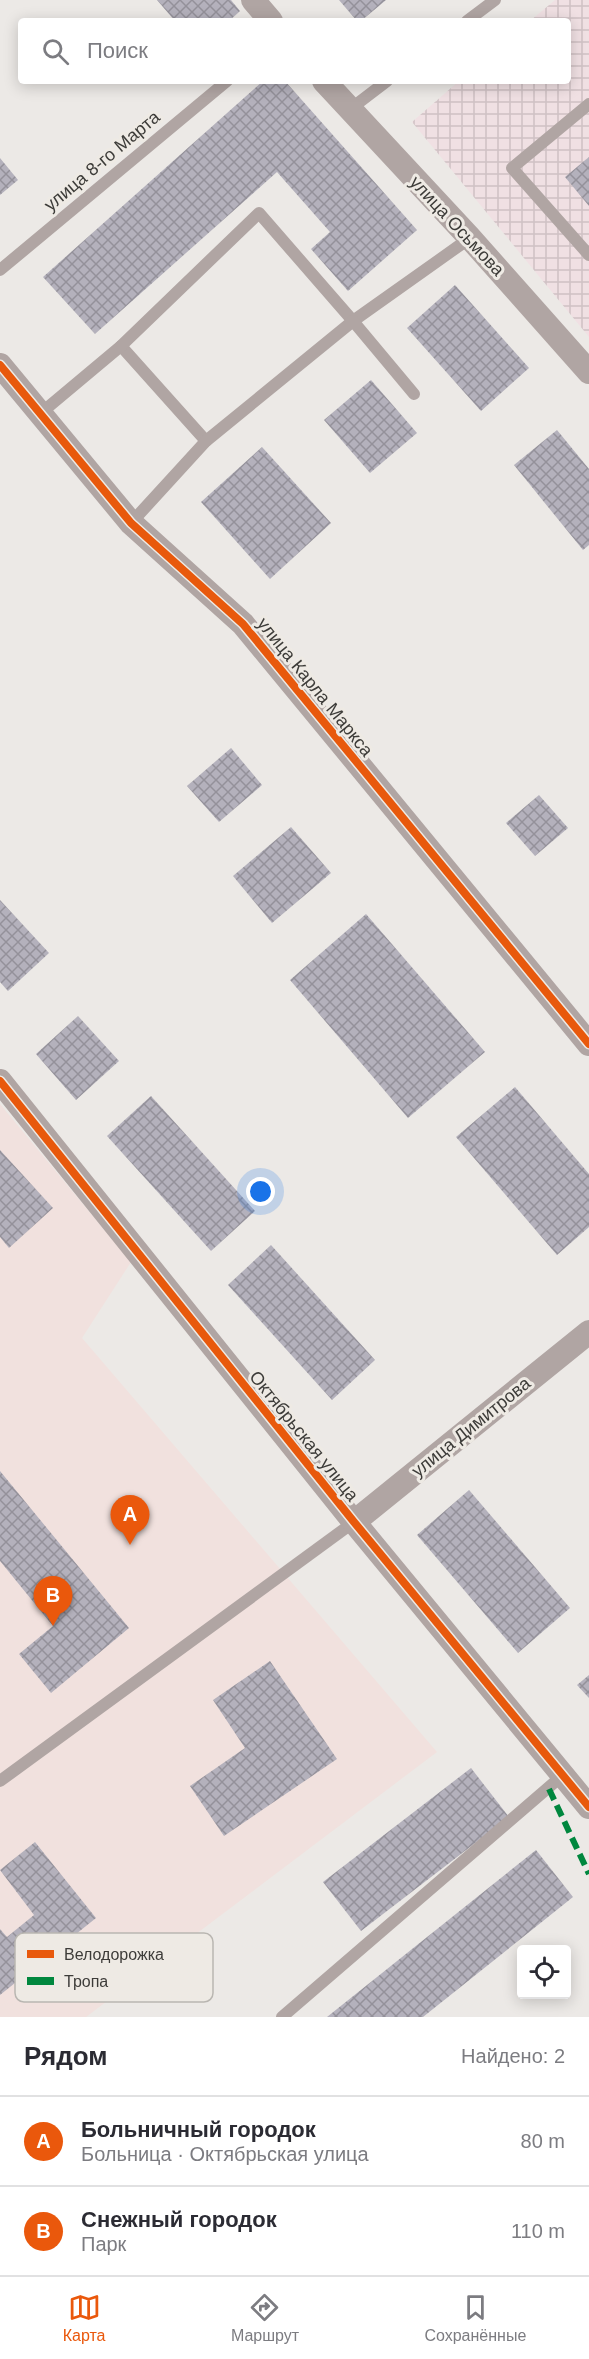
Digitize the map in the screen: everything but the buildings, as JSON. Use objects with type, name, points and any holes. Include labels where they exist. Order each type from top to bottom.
[{"type":"street","points":[[253,0],[268,18]]},
{"type":"street","name":"улица Осьмова","points":[[327,84],[470,238],[589,372]]},
{"type":"street","name":"улица Карла Маркса","points":[[0,365],[131,523],[243,624],[589,1044]]},
{"type":"street","name":"Октябрьская улица","points":[[0,1081],[354,1522],[589,1807]]},
{"type":"street","name":"улица Димитрова","points":[[354,1522],[589,1332]]},
{"type":"lane","points":[[471,18],[495,0]]},
{"type":"lane","name":"улица 8-го Марта","points":[[0,270],[223,84]]},
{"type":"lane","points":[[349,110],[383,84]]},
{"type":"lane","points":[[589,104],[512,168],[589,255]]},
{"type":"lane","points":[[42,413],[121,346],[259,213],[414,394]]},
{"type":"lane","points":[[131,523],[206,441],[352,321],[470,238]]},
{"type":"lane","points":[[121,346],[206,441]]},
{"type":"lane","points":[[0,1781],[354,1522]]},
{"type":"lane","points":[[282,2017],[563,1775]]},
{"type":"shaded area","points":[[555,0],[589,0],[589,337],[412,122],[456,84],[571,84],[571,18],[534,18]]},
{"type":"shaded area","points":[[0,1104],[131,1262],[82,1338],[437,1752],[197,1933],[15,1933],[15,2002],[106,2002],[86,2017],[0,2017]]},
{"type":"marked path","points":[[549,1789],[589,1874]]},
{"type":"cycle path","points":[[0,365],[131,523],[243,624],[589,1044]]},
{"type":"cycle path","points":[[0,1081],[354,1522],[589,1807]]},
{"type":"place","name":"Больничный городок","points":[[130,1545]]},
{"type":"place","name":"Снежный городок","points":[[53,1626]]}]
